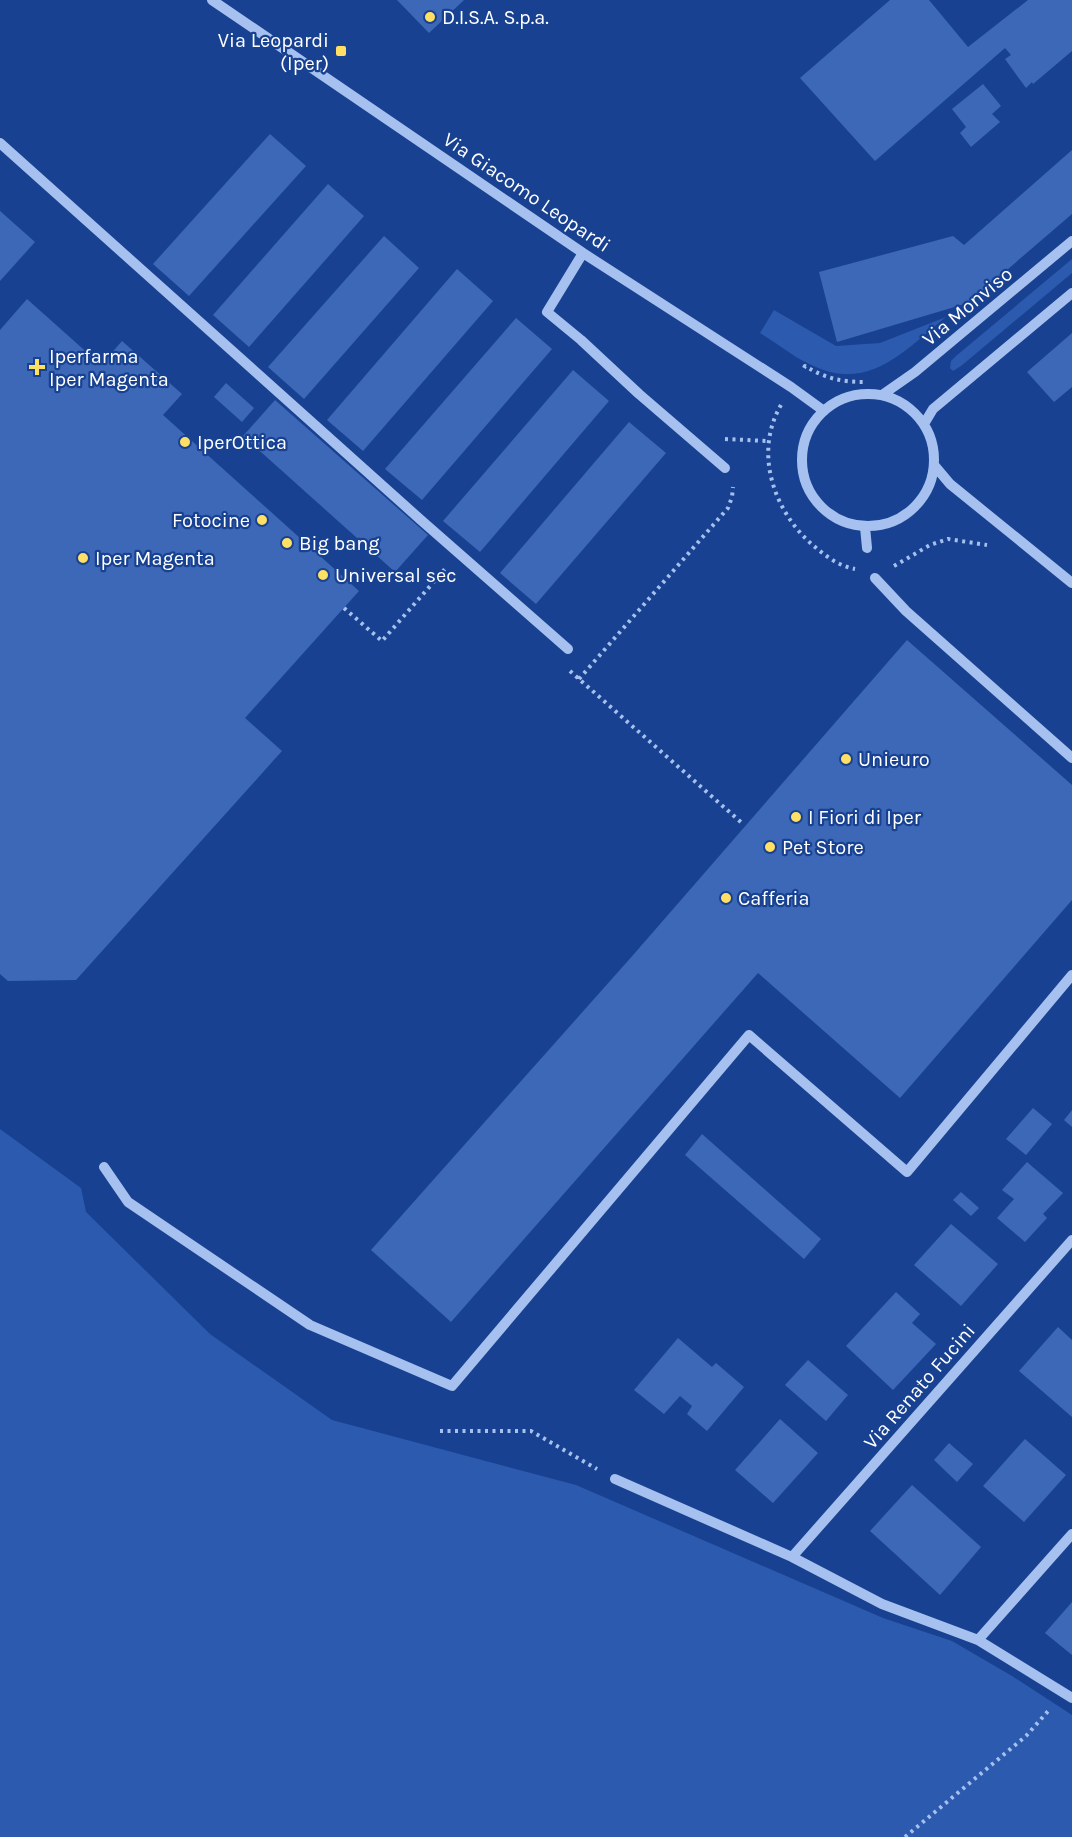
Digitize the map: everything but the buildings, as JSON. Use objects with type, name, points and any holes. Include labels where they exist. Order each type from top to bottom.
[{"type":"street","name":"Via Giacomo Leopardi","points":[[212,0],[583,253],[791,387],[824,411]]},
{"type":"street","points":[[0,143],[568,649]]},
{"type":"street","name":"Via Monviso","points":[[882,395],[915,372],[1072,241]]},
{"type":"street","points":[[583,253],[547,312],[725,468]]},
{"type":"street","points":[[924,424],[933,409],[1072,293]]},
{"type":"street","points":[[871,394],[882,395],[899,401],[924,424],[932,444],[934,465],[930,485],[919,503],[904,517],[885,525],[865,527],[847,524],[832,516],[819,505],[809,490],[803,474],[801,456],[805,440],[812,424],[824,411],[841,399],[871,394]]},
{"type":"street","points":[[934,465],[950,484],[1072,583]]},
{"type":"street","points":[[865,527],[867,548]]},
{"type":"street","points":[[875,578],[906,611],[1072,758]]},
{"type":"street","points":[[104,1167],[128,1202],[309,1325],[452,1386],[750,1035],[907,1172],[1072,975]]},
{"type":"street","name":"Via Renato Fucini","points":[[792,1557],[1072,1240]]},
{"type":"street","points":[[615,1479],[792,1557],[882,1604],[978,1640],[1067,1694]]},
{"type":"street","points":[[978,1640],[1072,1534]]},
{"type":"path","points":[[699,446],[710,439],[768,441]]},
{"type":"path","points":[[735,439],[735,451]]},
{"type":"path","points":[[579,679],[728,508],[733,485]]},
{"type":"path","points":[[344,608],[382,641],[450,563]]},
{"type":"path","points":[[565,667],[743,824]]},
{"type":"path","points":[[440,1431],[531,1431],[615,1479]]},
{"type":"path","points":[[905,1837],[1026,1736],[1067,1694]]},
{"type":"shaded area","points":[[1072,259],[1072,273],[961,366],[953,371],[950,368],[951,361],[956,356]]},
{"type":"shaded area","points":[[774,310],[836,346],[880,343],[946,317],[887,363],[854,374],[836,373],[809,364],[760,333]]},
{"type":"shaded area","points":[[0,1129],[81,1188],[86,1212],[210,1334],[332,1420],[576,1485],[883,1618],[952,1641],[1072,1715],[1072,1837],[0,1837]]},
{"type":"place","name":"D.I.S.A. S.p.a.","points":[[430,17]]},
{"type":"place","name":"Via Leopardi (Iper)","points":[[341,51]]},
{"type":"place","name":"Iperfarma Iper Magenta","points":[[37,367]]},
{"type":"place","name":"IperOttica","points":[[185,442]]},
{"type":"place","name":"Fotocine","points":[[262,520]]},
{"type":"place","name":"Big bang","points":[[287,543]]},
{"type":"place","name":"Iper Magenta","points":[[83,558]]},
{"type":"place","name":"Universal sec","points":[[323,575]]},
{"type":"place","name":"Unieuro","points":[[846,759]]},
{"type":"place","name":"I Fiori di Iper","points":[[796,817]]},
{"type":"place","name":"Pet Store","points":[[770,847]]},
{"type":"place","name":"Cafferia","points":[[726,898]]}]
